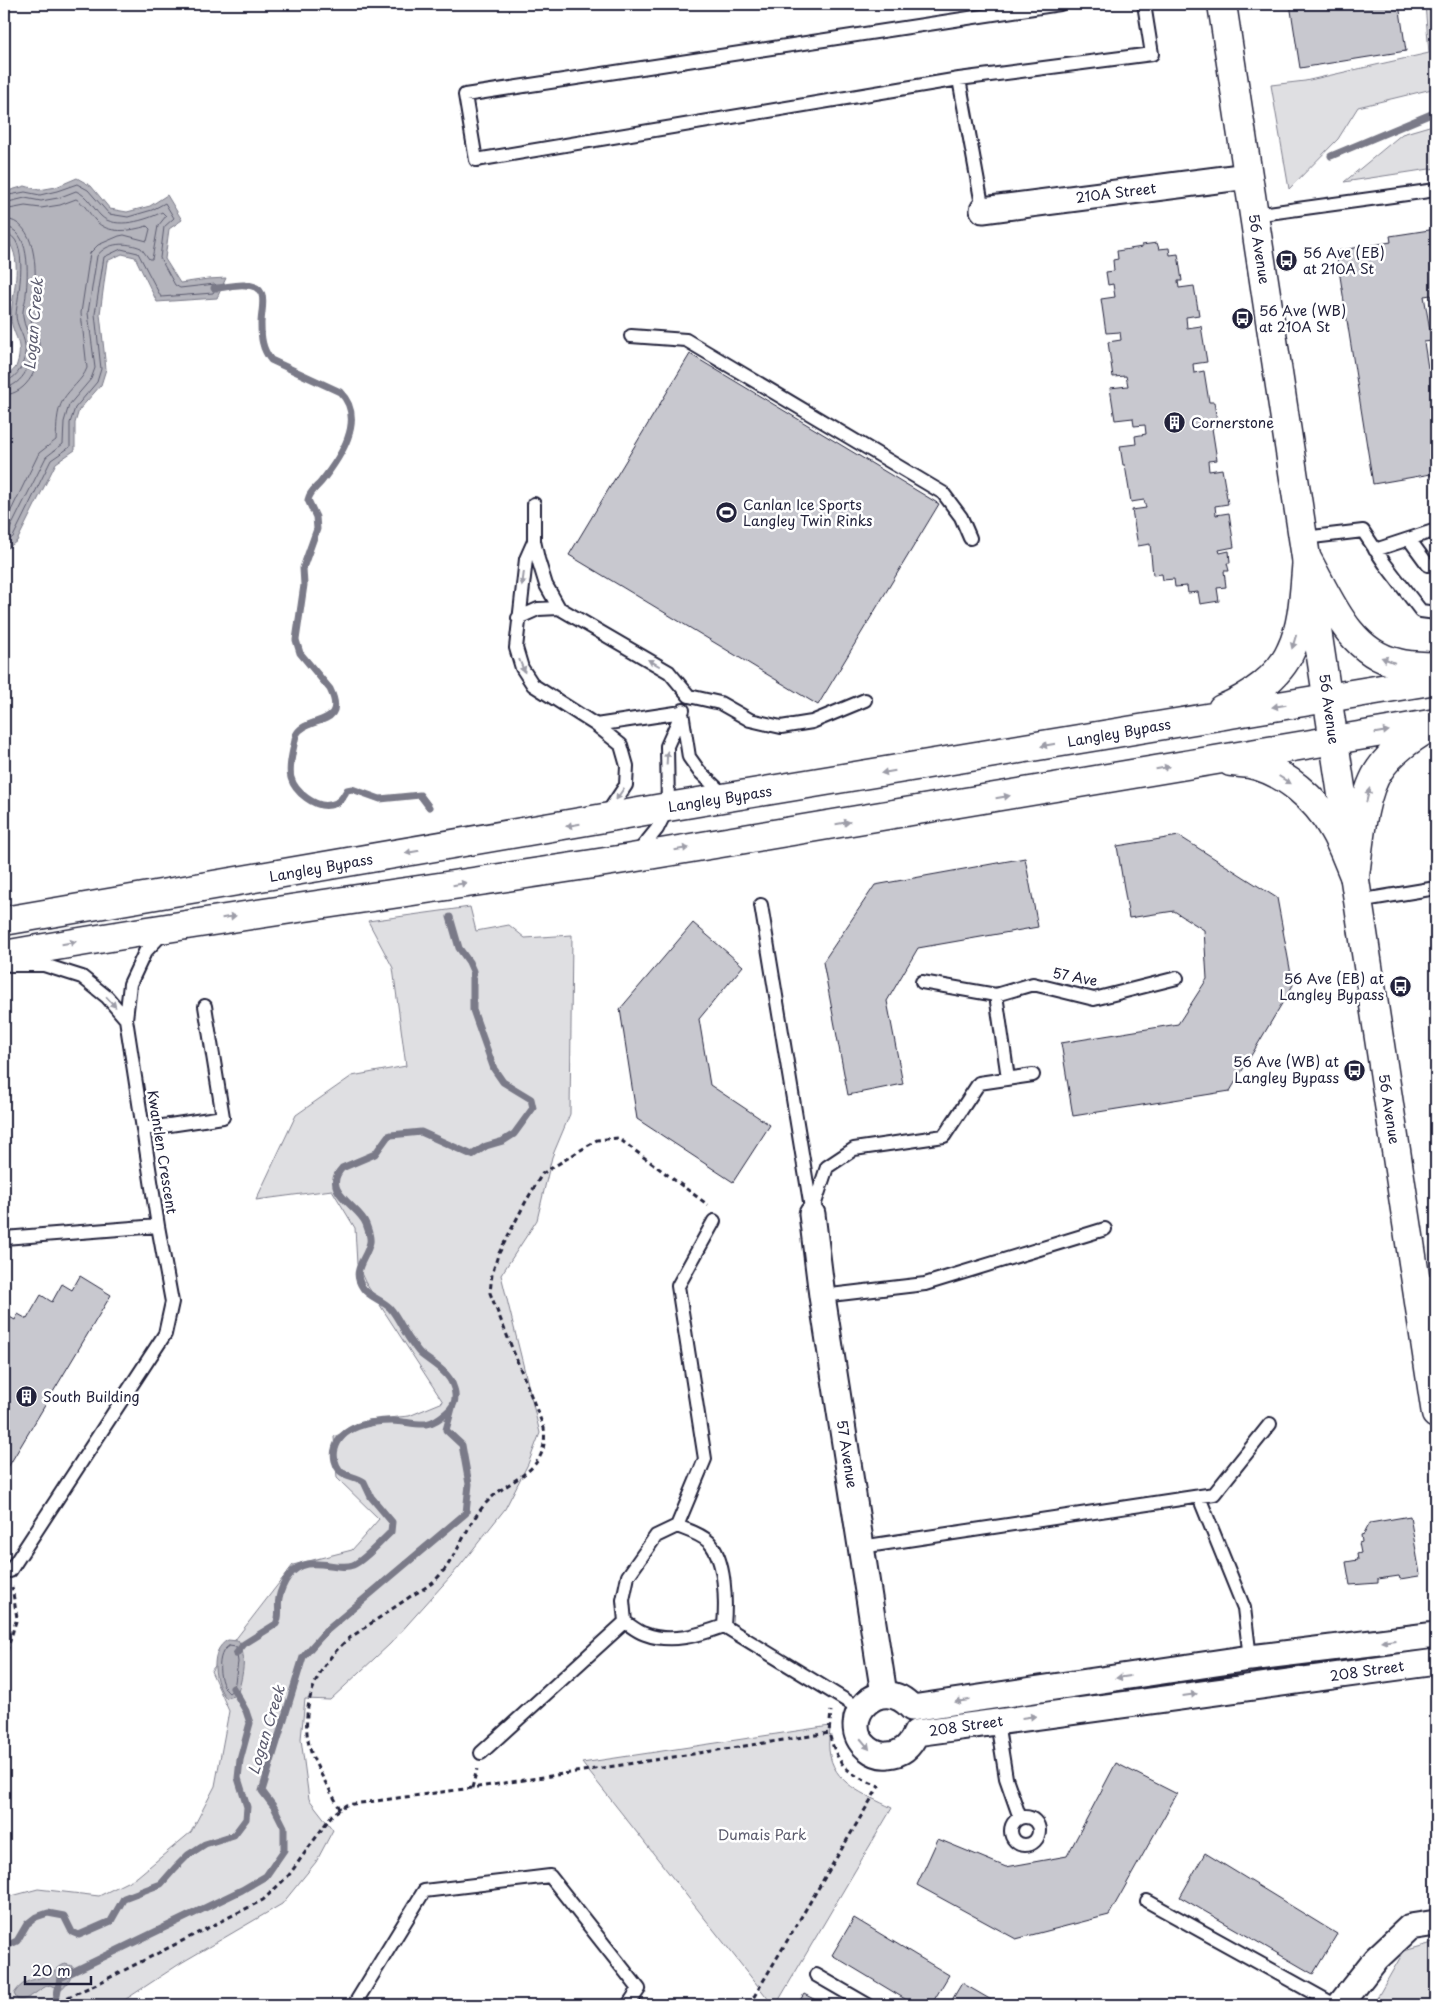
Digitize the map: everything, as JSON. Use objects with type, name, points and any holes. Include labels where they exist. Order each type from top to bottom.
[{"type":"main road","name":"56 Avenue","points":[[1222,4],[1356,889],[1426,1282],[1436,1414]]},
{"type":"main road","points":[[1305,549],[1341,621],[1353,636],[1371,652],[1396,663],[1436,667]]},
{"type":"main road","points":[[1200,719],[1234,704],[1258,688],[1278,671],[1291,651],[1300,624],[1305,549]]},
{"type":"main road","name":"Langley Bypass","points":[[4,921],[603,820],[668,807],[1436,680]]},
{"type":"main road","points":[[4,954],[299,906],[429,889],[634,857],[991,799],[1205,760],[1436,723]]},
{"type":"main road","points":[[1356,889],[1361,828],[1370,787],[1380,768],[1405,742],[1436,723]]},
{"type":"main road","points":[[1205,760],[1250,764],[1272,772],[1296,787],[1321,810],[1334,830],[1356,889]]},
{"type":"street","name":"210A Street","points":[[984,210],[1248,176]]},
{"type":"street","name":"57 Avenue","points":[[812,1214],[822,1296],[884,1694]]},
{"type":"street","name":"208 Street","points":[[884,1694],[901,1697],[912,1708],[1250,1658],[1436,1635]]},
{"type":"street","name":"208 Street","points":[[860,1709],[856,1727],[858,1736],[869,1749],[883,1755],[890,1755],[904,1750],[912,1741],[916,1732],[1436,1662]]},
{"type":"street","points":[[860,1709],[871,1698],[884,1694]]},
{"type":"street","points":[[1340,2005],[1376,1959],[1410,1927],[1436,1923]]},
{"type":"lane","points":[[1060,4],[465,95],[476,160],[959,80],[1152,54],[1144,4]]},
{"type":"lane","points":[[959,80],[984,210]]},
{"type":"lane","points":[[1254,215],[1436,190]]},
{"type":"lane","points":[[631,336],[686,340],[944,493],[961,517],[970,538]]},
{"type":"lane","points":[[534,504],[534,541],[546,586],[559,608],[669,672],[689,696],[720,703],[750,720],[780,727],[812,722],[865,700]]},
{"type":"lane","points":[[1305,549],[1364,531],[1375,550],[1421,611],[1436,613]]},
{"type":"lane","points":[[1375,550],[1435,532]]},
{"type":"lane","points":[[1409,539],[1428,565]]},
{"type":"lane","points":[[534,541],[526,558],[516,648],[522,668],[532,685],[596,725],[621,745],[627,766],[626,785],[603,820]]},
{"type":"lane","points":[[518,618],[538,609],[559,608]]},
{"type":"lane","points":[[634,857],[657,829],[668,807],[667,746],[689,696]]},
{"type":"lane","points":[[596,725],[682,712]]},
{"type":"lane","points":[[682,712],[689,757],[727,798]]},
{"type":"lane","points":[[1356,889],[1436,888]]},
{"type":"lane","points":[[761,905],[812,1214]]},
{"type":"lane","name":"Kwantlen Crescent","points":[[4,1238],[158,1226],[126,1019],[130,984],[145,952],[170,926]]},
{"type":"lane","points":[[4,964],[44,965],[82,977],[107,998],[126,1019]]},
{"type":"lane","name":"57 Ave","points":[[922,982],[996,995],[1033,984],[1094,999],[1177,978]]},
{"type":"lane","points":[[996,995],[1008,1078]]},
{"type":"lane","points":[[143,1129],[223,1117],[205,1006]]},
{"type":"lane","points":[[812,1214],[827,1167],[854,1149],[944,1136],[979,1083],[1033,1075]]},
{"type":"lane","points":[[625,1622],[624,1600],[628,1576],[656,1536],[677,1526],[705,1459],[678,1286],[714,1221]]},
{"type":"lane","points":[[10,1571],[165,1334],[172,1302],[158,1226]]},
{"type":"lane","points":[[822,1296],[925,1284],[1105,1229]]},
{"type":"lane","points":[[861,1547],[1214,1494],[1270,1424]]},
{"type":"lane","points":[[1200,1497],[1244,1608],[1250,1658]]},
{"type":"lane","points":[[677,1526],[693,1532],[709,1542],[720,1562],[726,1598],[724,1626]]},
{"type":"lane","points":[[625,1622],[644,1634],[664,1639],[698,1635],[724,1626]]},
{"type":"lane","points":[[481,1753],[625,1622]]},
{"type":"lane","points":[[724,1626],[860,1709]]},
{"type":"lane","points":[[997,1722],[1006,1778],[1020,1818]]},
{"type":"lane","points":[[354,2005],[424,1891],[550,1876],[639,1989],[628,2005]]},
{"type":"lane","points":[[1147,1901],[1335,2005]]},
{"type":"lane","points":[[816,1975],[868,2005]]},
{"type":"path","points":[[340,1809],[312,1754],[307,1726],[307,1706],[318,1674],[352,1637],[432,1582],[445,1568],[487,1501],[533,1468],[543,1450],[544,1428],[490,1288],[498,1256],[542,1174],[597,1140],[618,1138],[711,1207],[714,1221]]},
{"type":"path","points":[[4,1660],[17,1618],[10,1571]]},
{"type":"path","points":[[749,2005],[879,1786],[847,1770],[834,1754],[829,1733],[832,1706],[839,1695]]},
{"type":"path","points":[[51,2005],[101,1982],[263,1900],[289,1875],[332,1815],[346,1805],[472,1788],[829,1733]]},
{"type":"green space","points":[[1425,4],[1436,4],[1436,88],[1358,107],[1338,139],[1289,189],[1271,85],[1305,81],[1429,53]]},
{"type":"green space","points":[[1436,124],[1436,168],[1344,182],[1402,134]]},
{"type":"green space","points":[[470,907],[476,931],[509,925],[525,938],[572,935],[570,1114],[552,1157],[537,1220],[501,1275],[540,1433],[528,1464],[505,1509],[459,1567],[390,1644],[330,1700],[305,1699],[301,1739],[309,1799],[333,1830],[316,1862],[282,1904],[181,1963],[117,2005],[4,2005],[4,1898],[38,1889],[99,1896],[137,1877],[191,1832],[215,1786],[229,1711],[211,1671],[293,1565],[352,1550],[379,1519],[337,1478],[334,1437],[368,1420],[409,1416],[443,1402],[365,1282],[357,1264],[355,1228],[332,1190],[256,1200],[296,1115],[352,1076],[406,1066],[393,968],[368,921]]},
{"type":"green space","name":"Dumais Park","points":[[830,1726],[829,1750],[832,1762],[843,1780],[892,1808],[776,2005],[773,2005],[582,1763]]},
{"type":"green space","points":[[1436,1942],[1436,2005],[1373,2005],[1404,1951]]},
{"type":"water","points":[[77,178],[91,186],[110,209],[127,212],[150,206],[167,195],[182,220],[169,229],[165,259],[180,283],[226,278],[217,298],[157,302],[135,257],[122,254],[107,261],[100,314],[106,369],[101,385],[79,410],[75,423],[75,450],[56,463],[17,541],[4,551],[4,378],[14,370],[19,356],[19,349],[11,321],[16,263],[10,244],[4,236],[4,192],[25,186],[39,190],[56,187]]},
{"type":"water","points":[[228,1640],[238,1641],[243,1654],[243,1660],[242,1675],[237,1695],[226,1698],[218,1684],[215,1659],[222,1645]]},
{"type":"water","points":[[65,1964],[72,1966],[71,1973],[68,1982],[60,1990],[50,1985],[30,1997],[17,1999],[14,1994],[22,1984],[47,1976]]},
{"type":"building","points":[[1290,4],[1399,4],[1406,51],[1300,68]]},
{"type":"building","points":[[1436,229],[1436,299],[1432,300],[1431,295],[1424,296],[1432,341],[1424,342],[1428,368],[1436,366],[1436,479],[1432,479],[1431,474],[1373,484],[1336,251],[1391,242],[1390,236]]},
{"type":"building","name":"Cornerstone","points":[[1157,243],[1159,249],[1169,248],[1170,255],[1178,254],[1182,281],[1178,281],[1179,288],[1194,286],[1199,315],[1186,317],[1187,328],[1201,326],[1207,362],[1193,364],[1194,373],[1204,371],[1209,402],[1214,402],[1218,427],[1212,428],[1217,460],[1208,461],[1209,471],[1222,469],[1228,504],[1215,506],[1216,515],[1229,513],[1234,547],[1219,550],[1220,553],[1229,551],[1230,563],[1227,563],[1229,571],[1224,571],[1226,587],[1217,588],[1219,601],[1200,604],[1198,592],[1188,593],[1187,586],[1175,587],[1174,579],[1163,580],[1162,574],[1153,575],[1150,544],[1138,546],[1132,510],[1146,508],[1144,500],[1131,502],[1120,446],[1136,444],[1135,436],[1146,434],[1145,425],[1134,426],[1133,418],[1115,420],[1110,388],[1128,386],[1126,376],[1113,377],[1108,342],[1121,340],[1120,332],[1106,333],[1101,299],[1115,297],[1113,284],[1108,285],[1106,272],[1114,271],[1113,260],[1118,259],[1117,251]]},
{"type":"building","points":[[690,354],[939,504],[818,705],[569,555]]},
{"type":"building","points":[[1179,836],[1277,898],[1293,985],[1230,1091],[1073,1116],[1061,1043],[1178,1024],[1207,979],[1204,930],[1174,911],[1129,918],[1117,846]]},
{"type":"building","points":[[1025,858],[1038,927],[918,948],[887,1001],[903,1084],[848,1095],[823,962],[875,885]]},
{"type":"building","points":[[693,923],[743,966],[699,1019],[710,1085],[770,1125],[733,1182],[637,1119],[620,1009]]},
{"type":"building","name":"South Building","points":[[80,1276],[111,1295],[4,1474],[4,1318],[6,1315],[15,1320],[18,1314],[27,1319],[41,1295],[52,1302],[62,1284],[72,1290]]},
{"type":"building","points":[[1410,1516],[1419,1576],[1400,1579],[1399,1576],[1378,1579],[1378,1583],[1350,1585],[1346,1562],[1358,1560],[1357,1554],[1361,1553],[1359,1543],[1362,1542],[1361,1535],[1364,1534],[1370,1523]]},
{"type":"building","points":[[1116,1763],[1177,1794],[1109,1915],[1016,1939],[917,1885],[938,1839],[1006,1867],[1067,1856]]},
{"type":"building","points":[[1205,1853],[1337,1934],[1313,1974],[1180,1897]]},
{"type":"building","points":[[854,1918],[949,1975],[931,2005],[915,2005],[832,1955]]},
{"type":"building","points":[[962,1983],[1000,2005],[949,2005]]},
{"type":"building","points":[[804,1994],[825,2005],[797,2005]]},
{"type":"waterway","points":[[1331,156],[1436,112]]},
{"type":"waterway","name":"Logan Creek","points":[[214,288],[241,285],[253,286],[258,289],[263,298],[262,338],[266,352],[271,360],[340,392],[348,403],[351,414],[348,438],[336,462],[312,492],[308,500],[316,517],[317,529],[303,568],[304,585],[296,640],[300,653],[330,689],[334,701],[334,710],[324,719],[301,729],[296,735],[290,773],[293,783],[306,798],[318,804],[330,805],[336,803],[347,790],[352,789],[380,799],[420,795],[429,807]]},
{"type":"waterway","points":[[236,1654],[244,1644],[276,1624],[281,1590],[295,1569],[303,1565],[312,1564],[353,1565],[368,1555],[391,1532],[392,1522],[371,1497],[364,1482],[342,1473],[337,1466],[334,1457],[335,1449],[343,1435],[358,1426],[375,1422],[392,1421],[426,1424],[444,1415],[454,1403],[454,1387],[451,1381],[438,1367],[419,1352],[390,1308],[369,1294],[359,1282],[359,1270],[370,1242],[370,1235],[362,1217],[338,1192],[336,1184],[336,1177],[342,1168],[375,1154],[388,1136],[421,1132],[472,1155],[486,1146],[503,1141],[514,1134],[533,1108],[531,1099],[503,1082],[494,1069],[473,1010],[473,971],[459,948],[450,917]]},
{"type":"waterway","name":"Logan Creek","points":[[56,2000],[60,1978],[242,1890],[266,1876],[284,1850],[284,1827],[274,1807],[262,1791],[303,1657],[325,1632],[466,1513],[469,1484],[462,1445],[446,1430],[452,1408]]},
{"type":"waterway","points":[[4,1947],[17,1941],[27,1924],[36,1917],[48,1913],[64,1916],[72,1932],[79,1935],[111,1921],[124,1898],[161,1884],[188,1855],[205,1844],[234,1835],[246,1819],[247,1807],[238,1778],[240,1760],[250,1723],[246,1711],[233,1688]]},
{"type":"place","name":"56 Ave (EB) at 210A St","points":[[1287,261]]},
{"type":"place","name":"56 Ave (WB) at 210A St","points":[[1243,319]]},
{"type":"place","name":"Cornerstone","points":[[1175,423]]},
{"type":"place","name":"Canlan Ice Sports Langley Twin Rinks","points":[[727,513]]},
{"type":"place","name":"56 Ave (EB) at Langley Bypass","points":[[1400,987]]},
{"type":"place","name":"56 Ave (WB) at Langley Bypass","points":[[1355,1070]]},
{"type":"place","name":"South Building","points":[[27,1397]]}]
